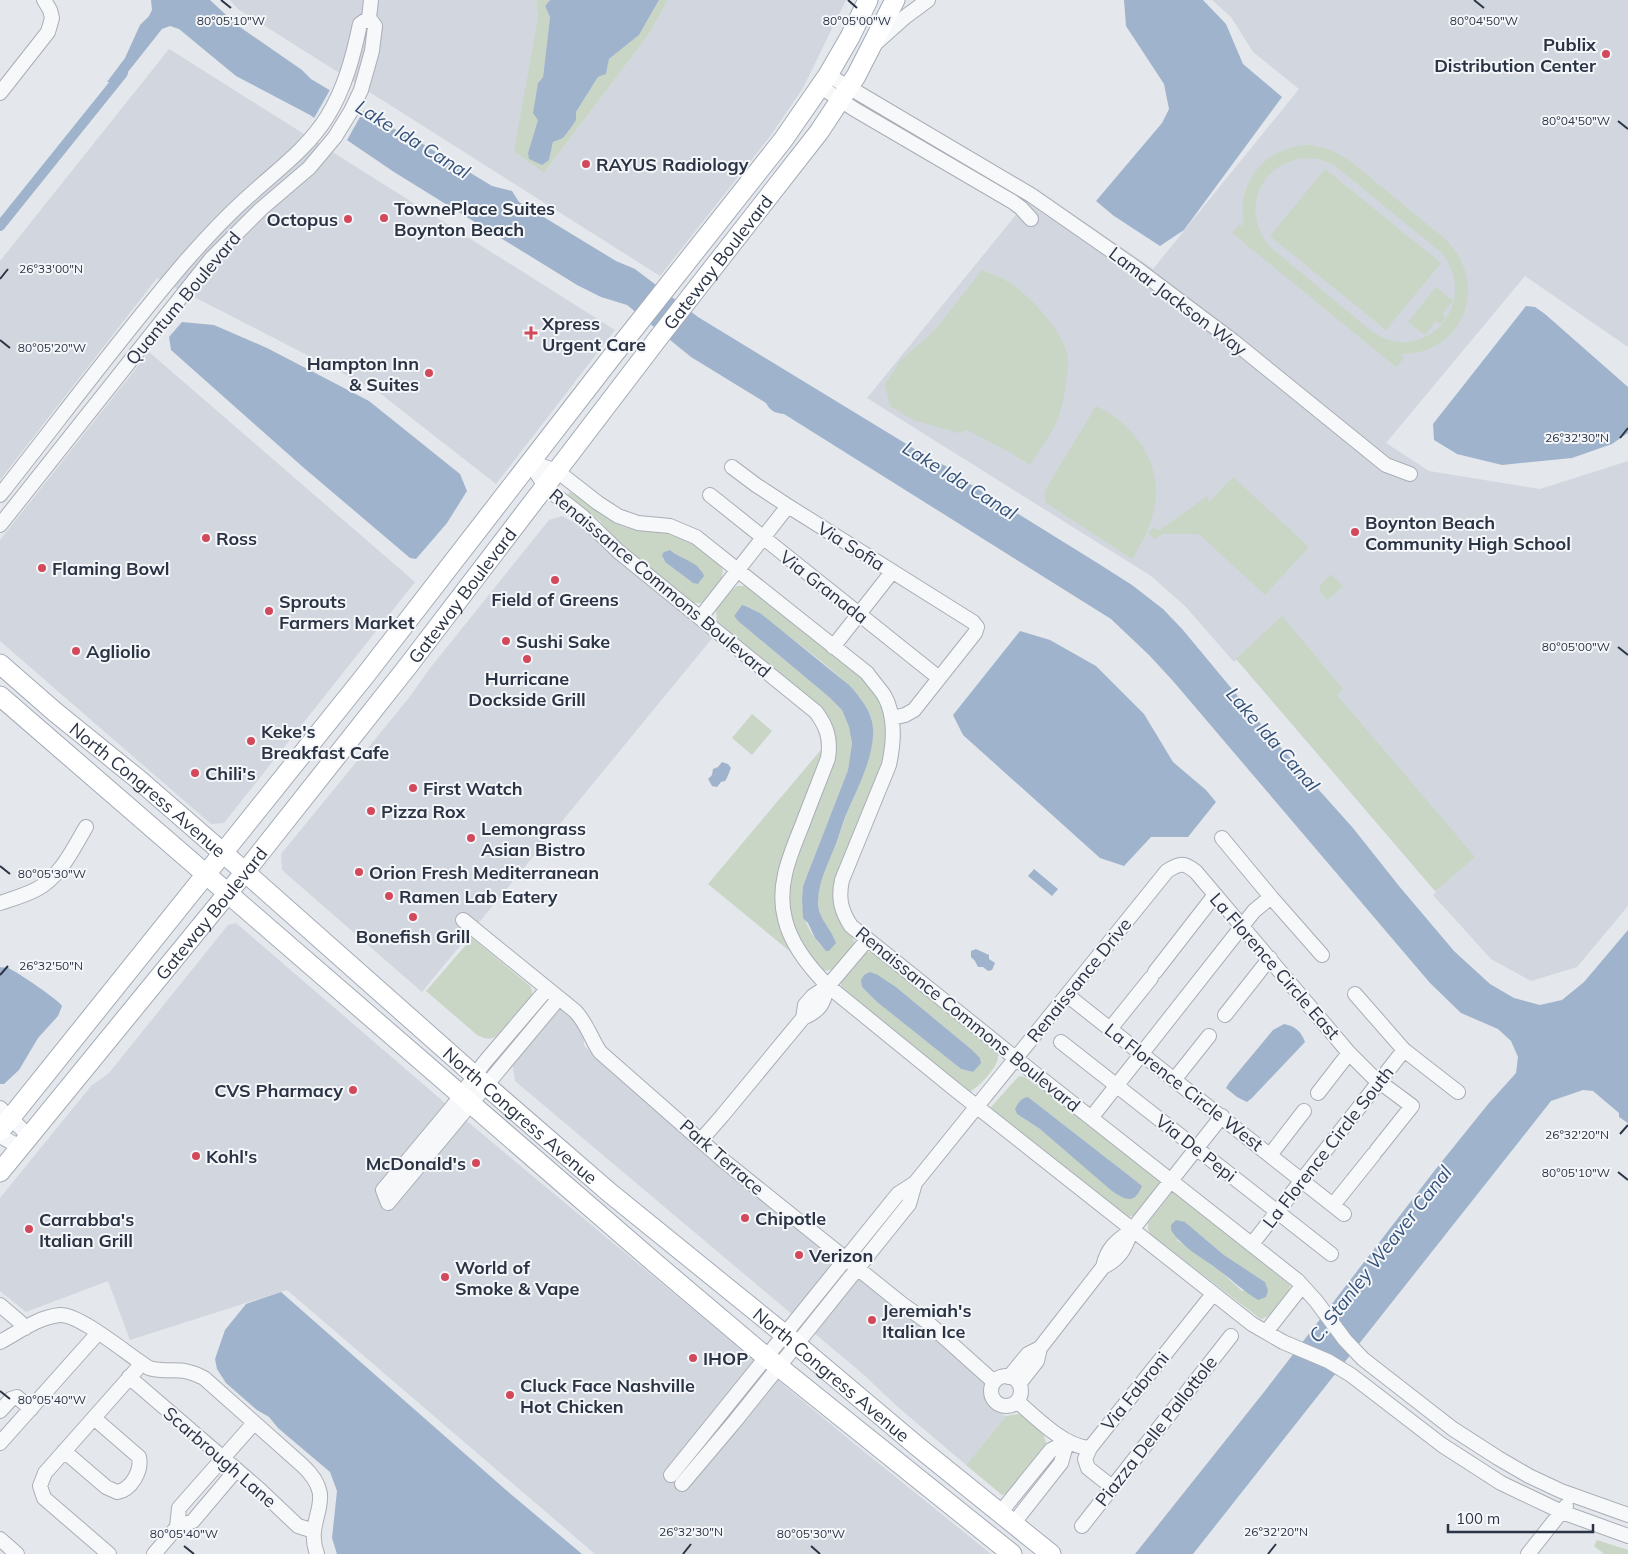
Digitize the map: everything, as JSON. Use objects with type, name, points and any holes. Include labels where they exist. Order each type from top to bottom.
[{"type":"main road","name":"Gateway Boulevard","points":[[4,1119],[224,854],[783,140],[824,81],[850,37],[868,0]]},
{"type":"main road","name":"Gateway Boulevard","points":[[0,1172],[245,872],[399,676],[819,132],[845,94],[874,45],[895,0]]},
{"type":"main road","points":[[399,676],[400,631]]},
{"type":"main road","name":"North Congress Avenue","points":[[0,664],[245,872],[479,1080],[617,1199],[1051,1554]]},
{"type":"main road","name":"North Congress Avenue","points":[[0,696],[640,1251],[773,1362],[1012,1554]]},
{"type":"main road","points":[[969,1520],[1007,1519]]},
{"type":"street","points":[[0,93],[48,32],[52,18],[44,0]]},
{"type":"street","name":"Quantum Boulevard","points":[[0,525],[211,259],[262,209],[310,168],[329,145],[351,111],[361,90],[372,51],[375,26],[369,18],[371,0]]},
{"type":"street","points":[[874,45],[905,17],[928,0]]},
{"type":"street","name":"Quantum Boulevard","points":[[0,495],[191,255],[234,209],[287,164],[314,135],[327,117],[345,81],[360,24],[369,18]]},
{"type":"street","name":"Lamar Jackson Way","points":[[824,81],[950,167],[1013,202],[1032,219]]},
{"type":"street","name":"Lamar Jackson Way","points":[[845,94],[958,153],[1031,195],[1164,288],[1233,341],[1386,465],[1410,474]]},
{"type":"street","points":[[950,167],[958,153]]},
{"type":"street","name":"Renaissance Commons Boulevard","points":[[530,462],[557,471],[618,516],[638,523],[670,526],[696,538],[867,673],[884,696],[892,718],[893,746],[889,765],[840,888],[839,897],[843,913],[851,926],[1091,1118],[1173,1178],[1252,1244],[1302,1286],[1316,1301],[1344,1340],[1363,1359],[1427,1409],[1460,1434],[1529,1476],[1628,1516]]},
{"type":"street","name":"Renaissance Commons Boulevard","points":[[530,462],[544,487],[582,516],[619,552],[816,712],[824,724],[828,732],[830,748],[828,758],[787,864],[782,897],[785,919],[796,945],[814,972],[828,986],[1252,1324],[1283,1342],[1328,1361],[1351,1375],[1442,1445],[1486,1474],[1562,1512],[1628,1536]]},
{"type":"street","name":"Via Sofia","points":[[732,467],[788,506],[973,622],[977,627],[975,633],[939,678]]},
{"type":"street","name":"Via Granada","points":[[710,495],[939,678]]},
{"type":"street","points":[[700,618],[788,506]]},
{"type":"street","points":[[833,647],[892,572]]},
{"type":"street","points":[[892,718],[905,715],[914,710],[939,678]]},
{"type":"street","points":[[0,903],[37,889],[48,881],[62,865],[86,827]]},
{"type":"street","points":[[1222,838],[1322,955]]},
{"type":"street","name":"La Florence Circle East","points":[[1167,871],[1178,864],[1186,865],[1196,872],[1214,896],[1270,958],[1349,1053],[1380,1082],[1412,1106],[1375,1152],[1339,1210]]},
{"type":"street","name":"Renaissance Drive","points":[[773,1362],[845,1258],[898,1194],[915,1183],[1167,871]]},
{"type":"street","points":[[1110,1029],[1214,896]]},
{"type":"street","points":[[1091,1118],[1254,911],[1271,897]]},
{"type":"street","name":"Park Terrace","points":[[463,920],[582,1019],[600,1052],[700,1140],[764,1195],[926,1321],[994,1382]]},
{"type":"street","points":[[700,1140],[803,1018],[805,1005],[813,996],[828,986],[867,940]]},
{"type":"street","points":[[1225,1016],[1270,958]]},
{"type":"street","points":[[465,1100],[383,1190],[388,1203],[465,1100],[547,989]]},
{"type":"street","points":[[1355,994],[1404,1050],[1458,1092]]},
{"type":"street","name":"La Florence Circle West","points":[[1067,995],[1339,1210]]},
{"type":"street","points":[[479,1080],[559,998]]},
{"type":"street","points":[[1174,1080],[1208,1036]]},
{"type":"street","name":"Via De Pepi","points":[[1061,1042],[1330,1254]]},
{"type":"street","name":"La Florence Circle South","points":[[1252,1244],[1404,1050]]},
{"type":"street","points":[[1318,1093],[1349,1053]]},
{"type":"street","points":[[1270,1155],[1304,1111]]},
{"type":"street","points":[[1014,1380],[1037,1361],[1040,1348],[1103,1267],[1106,1255],[1117,1240],[1132,1230],[1222,1116]]},
{"type":"street","points":[[4,1119],[24,1142]]},
{"type":"street","points":[[0,1136],[24,1142]]},
{"type":"street","name":"Renaissance Drive","points":[[790,1339],[857,1268],[909,1204],[915,1183]]},
{"type":"street","points":[[1266,1332],[1302,1286]]},
{"type":"street","name":"Via Fabroni","points":[[1112,1487],[1088,1468],[1085,1459],[1090,1448],[1213,1294]]},
{"type":"street","points":[[0,1305],[25,1328]]},
{"type":"street","points":[[0,1342],[43,1319],[60,1315],[81,1321],[140,1363],[154,1369],[180,1369],[204,1378],[309,1471],[318,1483],[321,1493],[321,1504],[314,1531],[317,1554]]},
{"type":"street","points":[[0,1443],[98,1333]]},
{"type":"street","name":"Piazza Delle Pallottole","points":[[1082,1526],[1231,1336]]},
{"type":"street","points":[[671,1475],[724,1410],[773,1362]]},
{"type":"street","points":[[682,1484],[736,1420],[773,1362]]},
{"type":"street","points":[[108,1554],[44,1498],[41,1492],[42,1479],[140,1363]]},
{"type":"street","name":"Scarbrough Lane","points":[[129,1377],[298,1526],[314,1531]]},
{"type":"street","points":[[1001,1377],[1014,1380],[1021,1393],[1017,1402],[1005,1406],[996,1404],[990,1391],[994,1382],[1001,1377]]},
{"type":"street","points":[[0,1411],[11,1399],[17,1397],[31,1409]]},
{"type":"street","points":[[1017,1402],[1067,1442],[1090,1448]]},
{"type":"street","points":[[1415,1424],[1427,1409]]},
{"type":"street","points":[[724,1410],[736,1420]]},
{"type":"street","points":[[64,1452],[106,1487],[118,1492],[128,1488],[139,1468],[140,1462],[138,1457],[94,1418]]},
{"type":"street","points":[[177,1527],[179,1508],[254,1423]]},
{"type":"street","points":[[1007,1519],[1061,1463],[1067,1442]]},
{"type":"street","points":[[154,1554],[177,1527],[193,1521],[236,1470]]},
{"type":"street","points":[[1528,1554],[1575,1496]]},
{"type":"street","points":[[0,1539],[17,1554]]},
{"type":"shaded area","points":[[230,0],[536,0],[544,173],[649,34],[668,0],[846,0],[803,88],[771,135],[660,276],[238,9]]},
{"type":"shaded area","name":"Boynton Beach Community High School","points":[[1212,0],[1628,0],[1628,347],[1525,276],[1386,443],[1429,471],[1540,489],[1628,461],[1628,906],[1577,967],[1531,981],[1491,959],[1433,895],[1436,892],[1237,659],[1234,662],[1185,606],[1151,576],[867,398],[1037,189],[1153,269],[1299,89],[1253,52],[1231,17]]},
{"type":"shaded area","points":[[169,49],[615,330],[496,484],[377,391],[157,278],[0,480],[0,261]]},
{"type":"shaded area","points":[[149,352],[415,582],[224,823],[211,824],[0,641],[0,540]]},
{"type":"shaded area","points":[[562,516],[584,528],[714,636],[422,992],[282,870],[281,854],[408,699],[431,667],[549,520]]},
{"type":"shaded area","points":[[236,923],[445,1103],[851,1441],[991,1554],[595,1554],[287,1290],[130,1340],[108,1281],[26,1312],[0,1291],[0,1198],[91,1086],[109,1073],[228,925]]},
{"type":"shaded area","points":[[559,1004],[576,1018],[584,1034],[584,1046],[921,1324],[986,1381],[984,1393],[986,1402],[1006,1416],[966,1465],[899,1408],[864,1375],[515,1081],[512,1059]]},
{"type":"green space","points":[[536,0],[550,0],[545,6],[550,17],[543,77],[538,83],[538,120],[528,153],[549,160],[553,142],[576,112],[598,77],[606,73],[609,59],[639,35],[659,0],[668,0],[649,34],[544,173],[514,151],[538,18]]},
{"type":"green space","points":[[1311,145],[1331,150],[1349,160],[1445,239],[1459,256],[1466,275],[1468,295],[1464,313],[1455,329],[1441,342],[1422,351],[1400,354],[1404,358],[1396,367],[1232,233],[1240,224],[1244,227],[1243,210],[1245,195],[1257,169],[1267,159],[1295,147]],"holes":[[[1302,158],[1319,159],[1334,165],[1443,254],[1453,274],[1455,293],[1450,311],[1440,326],[1426,337],[1409,342],[1390,340],[1370,330],[1268,245],[1260,232],[1256,218],[1256,204],[1259,191],[1265,180],[1274,170],[1287,163]]]},
{"type":"green space","points":[[1325,169],[1441,263],[1386,330],[1270,236]]},
{"type":"green space","points":[[982,270],[1000,277],[1027,296],[1052,324],[1067,354],[1067,377],[1058,419],[1030,465],[967,430],[959,433],[913,420],[890,406],[885,384],[901,360],[935,330]]},
{"type":"green space","points":[[1436,287],[1453,301],[1442,314],[1446,318],[1440,324],[1436,321],[1425,335],[1408,322]]},
{"type":"green space","points":[[1096,406],[1125,425],[1145,451],[1152,466],[1156,500],[1146,533],[1132,559],[1046,503],[1044,492]]},
{"type":"green space","points":[[1233,477],[1309,547],[1265,595],[1199,534],[1162,534],[1155,539],[1151,537],[1149,532],[1153,528],[1160,530],[1207,496],[1209,502]]},
{"type":"green space","points":[[569,492],[574,494],[607,519],[621,526],[636,530],[668,533],[688,540],[721,565],[723,571],[721,581],[701,603],[691,603],[619,544],[600,521],[568,496]],"holes":[[[672,551],[677,556],[701,569],[703,577],[699,583],[693,583],[663,559]]]},
{"type":"green space","points":[[1331,574],[1343,586],[1327,600],[1320,592],[1320,586]]},
{"type":"green space","points":[[737,586],[746,586],[751,589],[867,681],[874,690],[884,714],[888,734],[885,758],[834,890],[838,915],[854,943],[849,953],[836,967],[826,971],[821,970],[807,953],[794,930],[788,905],[789,877],[834,733],[717,622],[716,610]],"holes":[[[742,605],[760,613],[820,660],[850,687],[862,700],[869,712],[872,724],[873,737],[867,765],[820,885],[818,894],[820,914],[834,939],[822,947],[811,933],[805,919],[802,904],[803,886],[848,770],[852,743],[849,727],[842,710],[829,697],[738,621],[734,616]]]},
{"type":"green space","points":[[1282,616],[1343,689],[1337,695],[1475,857],[1435,891],[1236,659]]},
{"type":"green space","points":[[752,714],[772,731],[752,755],[732,738]]},
{"type":"green space","points":[[825,745],[781,866],[798,958],[708,884]]},
{"type":"green space","points":[[472,938],[530,986],[532,990],[532,995],[495,1037],[483,1038],[477,1035],[426,991]]},
{"type":"green space","points":[[868,952],[874,953],[999,1053],[1001,1056],[998,1056],[992,1070],[971,1091],[972,1093],[843,991],[842,980]],"holes":[[[878,975],[896,987],[971,1049],[973,1072],[961,1069],[877,1002],[862,987]]]},
{"type":"green space","points":[[1019,1076],[1025,1077],[1158,1178],[1161,1183],[1136,1215],[1128,1217],[992,1110],[991,1107]],"holes":[[[1028,1097],[1142,1186],[1040,1129],[1017,1114]]]},
{"type":"green space","points":[[1172,1190],[1258,1257],[1261,1262],[1290,1285],[1283,1299],[1269,1315],[1261,1319],[1258,1317],[1151,1235],[1148,1230],[1148,1223],[1171,1194]],"holes":[[[1185,1222],[1224,1255],[1265,1282],[1242,1291],[1221,1272],[1177,1240]]]},
{"type":"green space","points":[[1018,1414],[1043,1433],[1046,1443],[1010,1492],[1002,1495],[966,1465],[1006,1416]]},
{"type":"green space","points":[[1597,1540],[1628,1550],[1628,1554],[1604,1554],[1594,1546]]},
{"type":"water","points":[[151,0],[210,0],[237,25],[302,70],[311,79],[381,123],[408,135],[492,186],[512,191],[519,202],[616,261],[635,269],[698,317],[936,462],[946,466],[954,474],[1132,585],[1163,609],[1183,630],[1276,742],[1353,828],[1454,951],[1490,984],[1514,998],[1540,1005],[1562,1000],[1584,982],[1628,930],[1628,1123],[1619,1117],[1619,1113],[1593,1091],[1583,1090],[1551,1101],[1193,1554],[1135,1554],[1264,1392],[1435,1170],[1516,1073],[1518,1057],[1511,1041],[1498,1029],[1461,1013],[1430,983],[1173,681],[1111,619],[784,414],[773,411],[766,403],[691,357],[627,305],[601,297],[577,285],[394,172],[310,115],[236,76],[179,29],[170,26],[162,29],[120,82],[107,82],[125,58],[140,25],[149,16],[152,10]]},
{"type":"water","points":[[550,0],[659,0],[639,35],[609,59],[606,74],[598,77],[576,112],[576,120],[563,138],[553,142],[549,160],[542,165],[529,159],[528,153],[538,120],[533,113],[538,83],[543,77],[550,17],[545,6]]},
{"type":"water","points":[[1124,0],[1203,0],[1226,24],[1243,64],[1282,97],[1184,230],[1160,246],[1114,216],[1096,201],[1162,123],[1169,109],[1164,84],[1126,26]]},
{"type":"water","points":[[1526,306],[1535,307],[1545,314],[1628,387],[1628,433],[1612,444],[1572,458],[1502,465],[1457,454],[1434,440],[1433,424]]},
{"type":"water","points":[[182,322],[214,325],[267,348],[369,401],[460,474],[467,491],[447,523],[416,559],[410,558],[304,468],[171,350],[169,337]]},
{"type":"water","points":[[670,550],[702,571],[704,576],[698,584],[693,583],[665,562],[662,555]]},
{"type":"water","points":[[742,605],[760,613],[849,685],[865,705],[872,722],[873,739],[868,761],[824,872],[818,895],[820,913],[836,943],[829,951],[826,951],[815,938],[808,923],[803,918],[803,886],[848,770],[852,743],[849,727],[842,710],[829,697],[738,621],[734,616]]},
{"type":"water","points":[[1020,631],[1050,640],[1096,666],[1144,714],[1173,762],[1206,790],[1216,802],[1188,837],[1151,837],[1124,866],[1100,858],[963,735],[953,715]]},
{"type":"water","points":[[722,762],[728,764],[731,768],[725,781],[721,782],[717,787],[712,786],[708,779],[712,775],[713,769]]},
{"type":"water","points":[[1034,869],[1058,889],[1052,896],[1028,876]]},
{"type":"water","points":[[976,949],[989,955],[989,959],[995,963],[992,970],[988,971],[983,967],[978,967],[971,957],[971,951]]},
{"type":"water","points":[[0,967],[8,968],[19,974],[46,992],[62,1006],[58,1016],[38,1038],[19,1070],[4,1084],[0,1084]]},
{"type":"water","points":[[870,972],[896,987],[971,1049],[980,1058],[981,1063],[973,1072],[961,1069],[877,1002],[862,987],[861,980],[864,975]]},
{"type":"water","points":[[1284,1024],[1297,1030],[1305,1042],[1252,1098],[1247,1102],[1237,1097],[1226,1088],[1229,1083],[1273,1030]]},
{"type":"water","points":[[1028,1097],[1142,1186],[1136,1196],[1129,1199],[1121,1197],[1112,1191],[1040,1129],[1017,1114],[1015,1109],[1017,1105]]},
{"type":"water","points":[[1176,1220],[1185,1222],[1224,1255],[1265,1282],[1268,1290],[1266,1297],[1258,1300],[1181,1243],[1171,1230],[1171,1225]]},
{"type":"water","points":[[281,1292],[506,1490],[582,1554],[337,1554],[332,1538],[337,1491],[330,1472],[278,1428],[269,1417],[257,1410],[226,1383],[217,1369],[215,1359],[225,1330],[246,1304]]},
{"type":"pier","points":[[331,88],[365,108],[346,142],[313,120]]},
{"type":"waterway","points":[[0,226],[123,73]]},
{"type":"place","name":"Publix Distribution Center","points":[[1606,54]]},
{"type":"place","name":"RAYUS Radiology","points":[[586,164]]},
{"type":"place","name":"TownePlace Suites Boynton Beach","points":[[384,218]]},
{"type":"place","name":"Octopus","points":[[348,219]]},
{"type":"place","name":"Xpress Urgent Care","points":[[531,333]]},
{"type":"place","name":"Hampton Inn & Suites","points":[[429,373]]},
{"type":"place","name":"Boynton Beach Community High School","points":[[1355,532]]},
{"type":"place","name":"Ross","points":[[206,538]]},
{"type":"place","name":"Flaming Bowl","points":[[42,568]]},
{"type":"place","name":"Field of Greens","points":[[555,580]]},
{"type":"place","name":"Sprouts Farmers Market","points":[[269,611]]},
{"type":"place","name":"Sushi Sake","points":[[506,641]]},
{"type":"place","name":"Agliolio","points":[[76,651]]},
{"type":"place","name":"Hurricane Dockside Grill","points":[[527,659]]},
{"type":"place","name":"Keke's Breakfast Cafe","points":[[251,741]]},
{"type":"place","name":"Chili's","points":[[195,773]]},
{"type":"place","name":"First Watch","points":[[413,788]]},
{"type":"place","name":"Pizza Rox","points":[[371,811]]},
{"type":"place","name":"Lemongrass Asian Bistro","points":[[471,838]]},
{"type":"place","name":"Orion Fresh Mediterranean","points":[[359,872]]},
{"type":"place","name":"Ramen Lab Eatery","points":[[389,896]]},
{"type":"place","name":"Bonefish Grill","points":[[413,917]]},
{"type":"place","name":"CVS Pharmacy","points":[[353,1090]]},
{"type":"place","name":"Kohl's","points":[[196,1156]]},
{"type":"place","name":"McDonald's","points":[[476,1163]]},
{"type":"place","name":"Chipotle","points":[[745,1218]]},
{"type":"place","name":"Carrabba's Italian Grill","points":[[29,1229]]},
{"type":"place","name":"Verizon","points":[[799,1255]]},
{"type":"place","name":"World of Smoke & Vape","points":[[445,1277]]},
{"type":"place","name":"Jeremiah's Italian Ice","points":[[872,1320]]},
{"type":"place","name":"IHOP","points":[[693,1358]]},
{"type":"place","name":"Cluck Face Nashville Hot Chicken","points":[[510,1395]]},
{"type":"water label","name":"Lake Ida Canal","points":[[413,139]]},
{"type":"water label","name":"Lake Ida Canal","points":[[960,480]]},
{"type":"water label","name":"Lake Ida Canal","points":[[1273,739]]},
{"type":"water label","name":"C. Stanley Weaver Canal","points":[[1380,1254]]}]
